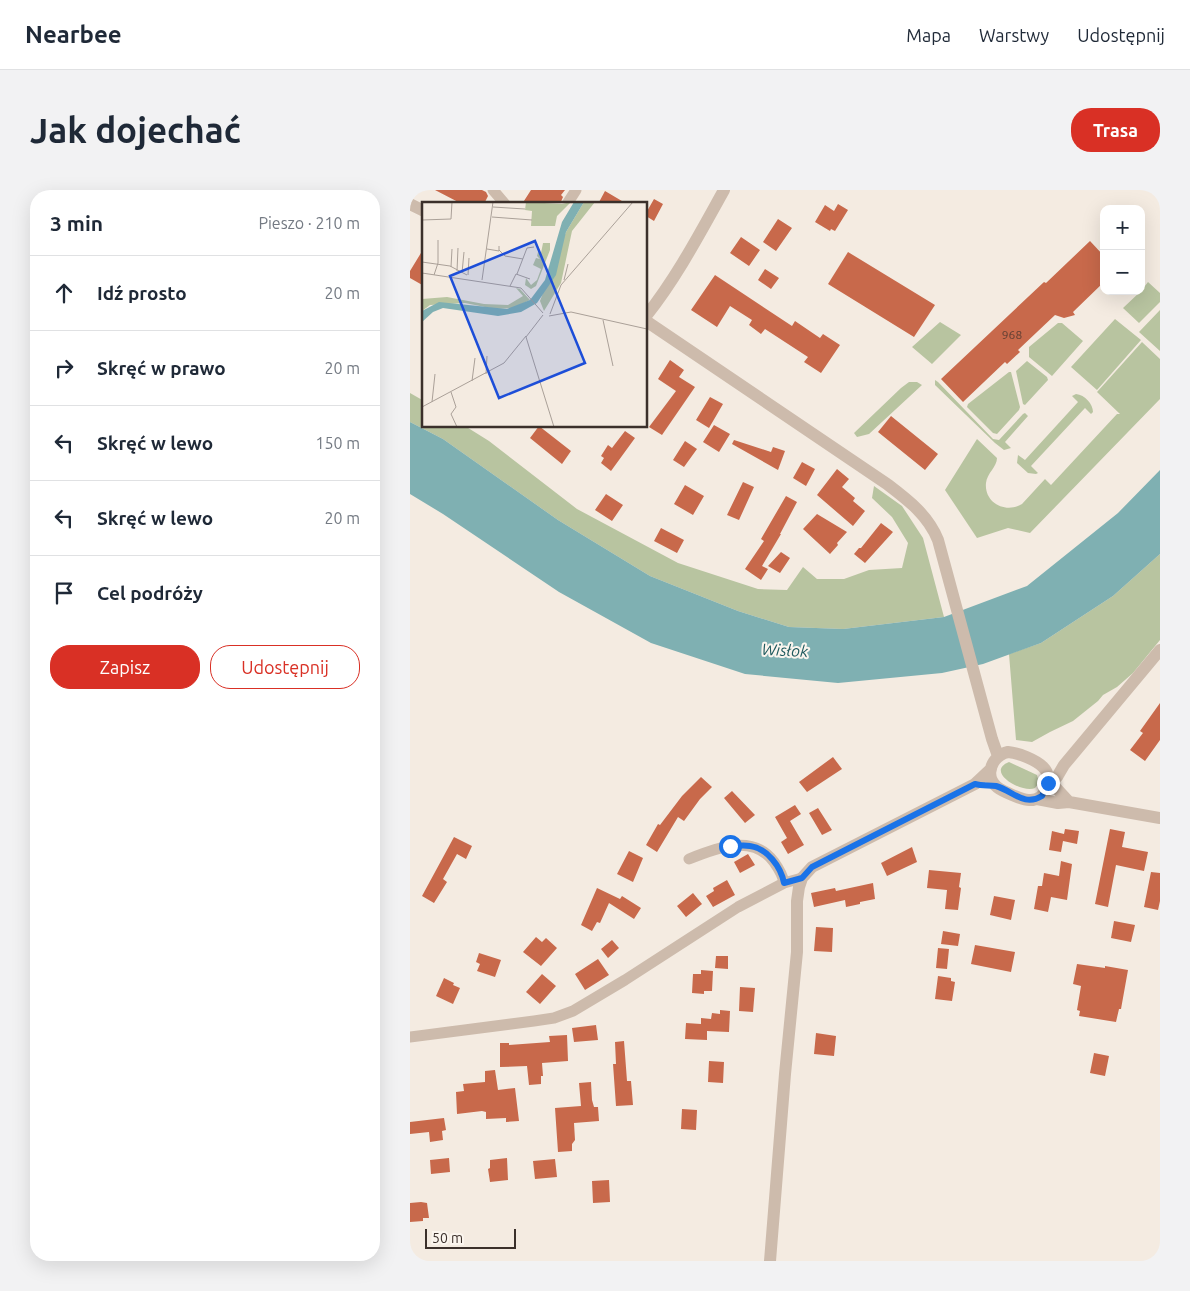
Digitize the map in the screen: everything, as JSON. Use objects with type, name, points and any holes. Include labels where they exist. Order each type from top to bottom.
[{"type":"street","points":[[493,190],[503,202]]},
{"type":"street","points":[[568,202],[576,190]]},
{"type":"street","points":[[648,314],[664,294],[724,190]]},
{"type":"street","points":[[410,204],[422,210]]},
{"type":"street","points":[[648,322],[907,498],[926,517],[933,528],[950,580],[998,756]]},
{"type":"street","points":[[1048,782],[1057,777],[1064,765],[1160,650]]},
{"type":"street","points":[[770,1261],[797,952],[797,901],[802,878],[812,867],[975,784],[990,769],[998,756],[1008,752],[1015,753],[1043,767],[1064,765]]},
{"type":"street","points":[[1037,799],[1045,792],[1048,782],[1048,776],[1043,767]]},
{"type":"street","points":[[990,769],[997,786]]},
{"type":"street","points":[[1048,782],[1069,802]]},
{"type":"street","points":[[975,784],[997,786],[1023,799],[1037,799],[1058,803],[1069,802],[1160,818]]},
{"type":"street","points":[[689,859],[712,850],[730,846],[752,846],[760,849],[771,858],[783,876],[784,883]]},
{"type":"street","points":[[410,1037],[554,1018],[573,1011],[625,980],[738,907],[784,883],[802,878]]},
{"type":"green space","points":[[1148,282],[1160,293],[1160,302],[1139,323],[1123,308],[1137,295],[1145,295],[1145,286]]},
{"type":"green space","points":[[1160,310],[1160,351],[1139,332]]},
{"type":"green space","points":[[1115,319],[1141,340],[1097,390],[1071,367]]},
{"type":"green space","points":[[940,322],[961,335],[932,364],[912,347]]},
{"type":"green space","points":[[1058,323],[1062,323],[1083,341],[1052,376],[1029,357],[1029,347]]},
{"type":"green space","points":[[1142,342],[1160,359],[1160,399],[1030,533],[1008,528],[977,538],[945,490],[977,439],[997,458],[986,483],[986,490],[992,501],[997,505],[1009,508],[1022,504],[1045,479],[1051,485],[1117,414],[1120,414],[1097,392]]},
{"type":"green space","points":[[1027,361],[1047,377],[1048,380],[1025,405],[1023,404],[1016,371]]},
{"type":"green space","points":[[1011,372],[1020,407],[997,434],[993,433],[967,407],[968,404]]},
{"type":"green space","points":[[935,380],[993,439],[999,440],[1025,413],[1028,416],[1005,442],[1011,448],[1004,450],[995,443],[935,385]]},
{"type":"green space","points":[[909,382],[917,382],[922,385],[869,434],[857,437],[854,433]]},
{"type":"green space","points":[[410,393],[422,400],[422,428],[468,428],[489,441],[577,509],[678,563],[758,589],[787,590],[803,567],[817,579],[844,579],[869,570],[902,568],[908,543],[892,517],[872,498],[874,486],[902,506],[923,538],[944,617],[843,629],[789,627],[738,611],[650,576],[558,520],[443,439],[410,422]]},
{"type":"green space","points":[[1076,394],[1088,400],[1093,412],[1091,414],[1085,408],[1031,466],[1038,473],[1028,473],[1017,463],[1018,455],[1025,460],[1078,402],[1072,396]]},
{"type":"green space","points":[[1160,554],[1160,640],[1133,673],[1117,687],[1103,695],[1073,721],[1032,742],[1016,740],[1009,654],[1041,643],[1113,596]]},
{"type":"green space","points":[[1009,762],[1037,775],[1039,783],[1035,788],[1022,788],[1008,781],[1003,776],[1002,766]]},
{"type":"water","name":"Wisłok","points":[[410,422],[443,439],[558,520],[650,576],[738,611],[789,627],[843,629],[944,617],[1027,586],[1118,513],[1160,470],[1160,554],[1113,596],[1041,643],[983,664],[942,673],[838,683],[745,674],[651,643],[559,592],[410,494]]},
{"type":"building","points":[[435,190],[482,190],[488,196],[485,202],[458,202]]},
{"type":"building","points":[[531,190],[565,190],[561,195],[563,197],[561,202],[523,202]]},
{"type":"building","points":[[605,191],[624,202],[599,202]]},
{"type":"building","points":[[654,199],[663,204],[654,221],[648,217],[648,210]]},
{"type":"building","points":[[838,204],[848,210],[835,231],[831,229],[830,231],[815,222],[825,205],[834,211]]},
{"type":"building","points":[[778,219],[792,228],[776,251],[763,242]]},
{"type":"building","points":[[741,237],[760,250],[749,266],[730,253]]},
{"type":"building","points":[[1090,241],[1100,252],[1100,286],[1073,312],[1075,315],[1064,318],[1055,315],[1018,350],[1020,352],[1007,364],[1005,362],[963,402],[941,379],[1044,282],[1046,283]]},
{"type":"building","points":[[422,251],[422,285],[410,278],[410,271]]},
{"type":"building","points":[[848,252],[935,305],[914,337],[828,284]]},
{"type":"building","points":[[765,269],[779,278],[771,289],[758,280]]},
{"type":"building","points":[[715,275],[792,326],[795,321],[820,338],[823,334],[840,345],[821,373],[804,362],[808,357],[765,329],[761,334],[749,325],[752,320],[730,306],[717,327],[691,310]]},
{"type":"building","points":[[670,360],[684,370],[679,377],[695,387],[662,435],[649,427],[676,391],[658,379]]},
{"type":"building","points":[[710,397],[723,404],[709,428],[696,420]]},
{"type":"building","points":[[891,416],[938,454],[925,470],[878,432]]},
{"type":"building","points":[[714,425],[730,434],[719,452],[703,442]]},
{"type":"building","points":[[538,428],[542,428],[571,451],[562,464],[530,438]]},
{"type":"building","points":[[625,431],[635,438],[611,471],[601,463],[604,458],[601,456],[608,445],[612,448]]},
{"type":"building","points":[[734,440],[771,452],[773,447],[785,451],[778,470],[732,444]]},
{"type":"building","points":[[685,441],[697,449],[684,467],[673,460]]},
{"type":"building","points":[[802,462],[815,469],[806,486],[793,478]]},
{"type":"building","points":[[837,469],[849,479],[842,487],[855,498],[853,501],[865,511],[853,526],[817,495]]},
{"type":"building","points":[[743,482],[754,487],[739,520],[727,515]]},
{"type":"building","points":[[685,485],[704,496],[693,515],[674,504]]},
{"type":"building","points":[[606,494],[623,505],[612,521],[595,510]]},
{"type":"building","points":[[786,496],[797,502],[762,566],[768,569],[761,580],[745,569],[764,541],[761,539]]},
{"type":"building","points":[[817,514],[847,532],[830,554],[803,529]]},
{"type":"building","points":[[881,523],[893,532],[865,563],[854,554]]},
{"type":"building","points":[[661,528],[684,540],[677,553],[654,541]]},
{"type":"building","points":[[781,552],[790,558],[780,573],[768,566]]},
{"type":"building","points":[[1160,703],[1160,740],[1145,761],[1130,750],[1143,733],[1140,731]]},
{"type":"building","points":[[833,757],[842,769],[807,792],[799,782]]},
{"type":"building","points":[[701,777],[712,787],[700,799],[684,821],[678,817],[657,852],[646,845],[658,824],[660,825],[682,796]]},
{"type":"building","points":[[732,791],[755,815],[745,823],[724,798]]},
{"type":"building","points":[[795,805],[801,814],[790,821],[804,845],[788,854],[781,842],[787,838],[775,817]]},
{"type":"building","points":[[818,808],[832,830],[822,835],[809,813]]},
{"type":"building","points":[[1065,829],[1079,831],[1077,844],[1063,841],[1061,852],[1049,850],[1052,831],[1064,834]]},
{"type":"building","points":[[1110,829],[1125,832],[1122,847],[1148,852],[1144,871],[1116,865],[1108,907],[1095,904]]},
{"type":"building","points":[[454,837],[472,846],[466,859],[457,854],[443,879],[447,882],[434,903],[422,896]]},
{"type":"building","points":[[912,847],[917,862],[887,876],[881,863]]},
{"type":"building","points":[[629,851],[643,858],[633,882],[617,874]]},
{"type":"building","points":[[748,854],[755,865],[740,873],[734,862]]},
{"type":"building","points":[[1061,861],[1072,864],[1067,900],[1051,897],[1048,912],[1034,909],[1038,886],[1042,886],[1044,873],[1059,876]]},
{"type":"building","points":[[929,870],[961,873],[958,910],[945,909],[947,890],[927,888]]},
{"type":"building","points":[[1151,872],[1160,873],[1160,901],[1158,910],[1144,907]]},
{"type":"building","points":[[727,880],[735,895],[713,907],[706,896],[714,891],[713,888]]},
{"type":"building","points":[[873,883],[875,899],[846,907],[845,900],[814,907],[811,893],[835,888],[836,891]]},
{"type":"building","points":[[597,888],[620,899],[622,896],[641,908],[634,919],[609,903],[600,923],[597,922],[592,931],[581,925]]},
{"type":"building","points":[[693,893],[702,904],[686,917],[677,906]]},
{"type":"building","points":[[994,896],[1015,900],[1011,920],[990,915]]},
{"type":"building","points":[[1114,921],[1135,925],[1131,942],[1111,938]]},
{"type":"building","points":[[816,927],[833,928],[832,952],[814,951]]},
{"type":"building","points":[[943,931],[960,934],[958,946],[941,944]]},
{"type":"building","points":[[536,937],[542,942],[546,938],[557,948],[541,966],[523,952]]},
{"type":"building","points":[[612,940],[619,948],[608,958],[601,949]]},
{"type":"building","points":[[975,945],[1015,952],[1011,972],[971,964]]},
{"type":"building","points":[[938,948],[949,949],[947,969],[936,968]]},
{"type":"building","points":[[479,953],[501,960],[495,977],[477,971],[480,964],[476,962]]},
{"type":"building","points":[[716,956],[728,956],[728,969],[715,968]]},
{"type":"building","points":[[598,959],[609,975],[585,990],[575,974]]},
{"type":"building","points":[[1077,964],[1128,970],[1121,1009],[1119,1009],[1116,1022],[1079,1016],[1080,1011],[1077,1010],[1081,986],[1073,984]]},
{"type":"building","points":[[701,970],[713,971],[712,991],[704,991],[704,994],[692,993],[693,974],[701,974]]},
{"type":"building","points":[[542,974],[556,986],[540,1004],[526,992]]},
{"type":"building","points":[[938,976],[951,978],[951,981],[955,982],[952,1001],[935,999]]},
{"type":"building","points":[[444,978],[460,988],[453,1004],[436,996]]},
{"type":"building","points":[[740,987],[755,988],[753,1012],[739,1011]]},
{"type":"building","points":[[720,1010],[730,1011],[729,1032],[707,1031],[707,1040],[685,1039],[686,1023],[701,1024],[701,1018],[711,1019],[712,1013],[720,1014]]},
{"type":"building","points":[[596,1025],[598,1040],[574,1042],[572,1028]]},
{"type":"building","points":[[816,1033],[836,1036],[834,1056],[814,1054]]},
{"type":"building","points":[[567,1035],[568,1061],[542,1063],[543,1076],[541,1076],[541,1084],[529,1085],[527,1066],[500,1067],[500,1043],[509,1043],[509,1045],[550,1042],[549,1036]]},
{"type":"building","points":[[624,1041],[627,1081],[631,1081],[633,1105],[616,1106],[613,1064],[616,1064],[615,1042]]},
{"type":"building","points":[[1094,1053],[1109,1056],[1105,1076],[1090,1073]]},
{"type":"building","points":[[709,1061],[724,1062],[723,1083],[708,1082]]},
{"type":"building","points":[[495,1070],[498,1090],[515,1088],[519,1121],[506,1122],[506,1118],[486,1119],[486,1112],[482,1111],[457,1114],[456,1092],[464,1091],[463,1084],[485,1082],[485,1071]]},
{"type":"building","points":[[591,1082],[592,1100],[594,1107],[598,1107],[599,1121],[574,1123],[575,1140],[572,1144],[572,1151],[558,1152],[555,1108],[581,1106],[579,1083]]},
{"type":"building","points":[[682,1109],[697,1110],[696,1130],[681,1129]]},
{"type":"building","points":[[444,1118],[446,1130],[442,1131],[443,1140],[430,1142],[429,1132],[410,1134],[410,1122]]},
{"type":"building","points":[[449,1158],[450,1172],[431,1174],[430,1160]]},
{"type":"building","points":[[507,1158],[508,1180],[490,1182],[488,1169],[490,1168],[490,1160]]},
{"type":"building","points":[[555,1159],[557,1177],[535,1179],[533,1161]]},
{"type":"building","points":[[609,1180],[610,1202],[593,1203],[592,1181]]},
{"type":"building","points":[[410,1203],[427,1203],[429,1218],[423,1218],[423,1221],[410,1222]]},
{"type":"route","points":[[730,846],[752,846],[760,849],[778,866],[784,883],[802,878],[812,867],[975,784],[997,786],[1023,799],[1030,800],[1042,796],[1048,783]]}]
